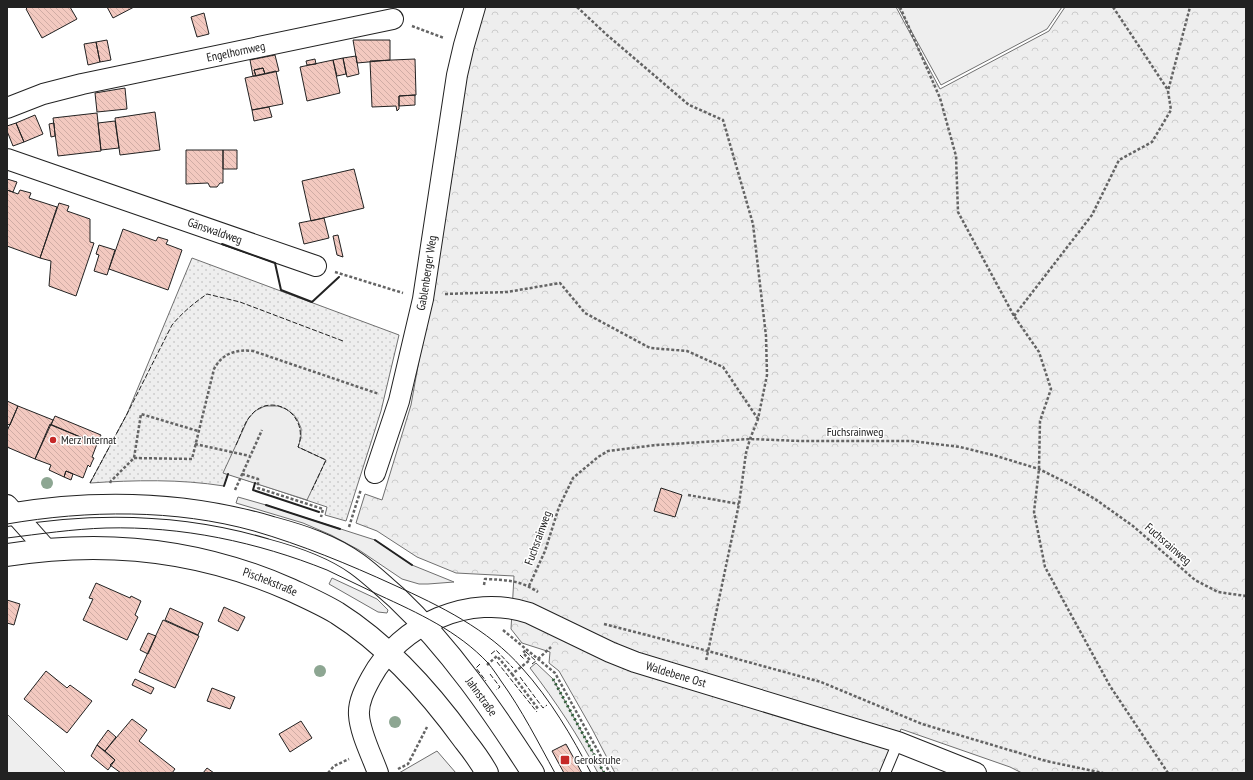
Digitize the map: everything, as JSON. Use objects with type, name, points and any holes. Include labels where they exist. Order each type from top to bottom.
[{"type":"main road","points":[[10,511],[79,507],[141,506],[199,511],[258,523],[309,540],[343,555],[372,575],[424,625]]},
{"type":"main road","name":"Pischekstraße","points":[[7,555],[47,550],[101,547],[154,550],[233,568],[285,588],[337,614],[362,631],[388,653]]},
{"type":"main road","name":"Jahnstraße","points":[[424,625],[452,658],[486,703],[533,773]]},
{"type":"main road","points":[[388,653],[443,711],[488,773]]},
{"type":"street","name":"Gablenberger Weg","points":[[375,473],[399,401],[423,297],[456,83],[464,45],[475,7]]},
{"type":"street","name":"Engelhornweg","points":[[7,108],[43,94],[82,84],[393,19]]},
{"type":"street","name":"Gänswaldweg","points":[[7,159],[316,266]]},
{"type":"street","points":[[10,511],[47,550]]},
{"type":"street","name":"Waldebene Ost","points":[[388,653],[405,638],[424,625],[451,613],[486,607],[508,607],[518,609],[610,652],[635,662],[898,742],[976,773]]},
{"type":"street","points":[[386,772],[361,728],[359,714],[362,697],[367,686],[388,653]]},
{"type":"lane","points":[[885,773],[898,742]]},
{"type":"path","points":[[577,7],[607,35],[689,105],[723,120],[753,224],[766,336],[768,375],[758,419],[746,453],[739,504],[708,651]]},
{"type":"path","points":[[900,7],[940,98],[956,156],[958,212],[1014,316],[1039,352],[1051,389],[1040,421],[1039,468],[1034,512],[1045,567],[1110,686],[1168,773]]},
{"type":"path","points":[[1014,316],[1092,215],[1119,160],[1152,142],[1171,110],[1168,91],[1126,24],[1113,7]]},
{"type":"path","points":[[1168,91],[1190,7]]},
{"type":"path","points":[[393,19],[464,45]]},
{"type":"path","points":[[316,266],[423,297],[508,292],[560,283],[585,313],[650,348],[687,351],[723,367],[758,419]]},
{"type":"path","points":[[134,458],[192,459],[214,369],[222,358],[234,351],[252,351],[399,401]]},
{"type":"path","points":[[110,486],[111,481],[134,458],[141,414],[198,431]]},
{"type":"path","points":[[234,490],[262,430]]},
{"type":"path","name":"Fuchsrainweg","points":[[518,609],[545,551],[566,490],[573,478],[598,457],[608,451],[626,448],[750,439],[800,441],[912,441],[934,443],[993,455],[1039,468],[1095,499],[1133,526],[1195,580],[1218,592],[1246,596]]},
{"type":"path","points":[[195,444],[250,456]]},
{"type":"path","points":[[349,527],[362,488],[373,482],[375,473]]},
{"type":"path","points":[[242,474],[258,479],[258,488],[323,509],[321,517]]},
{"type":"path","points":[[688,495],[739,504]]},
{"type":"path","points":[[485,579],[516,581],[529,586],[541,594]]},
{"type":"path","points":[[602,623],[821,682],[922,724],[1046,761],[1103,773]]},
{"type":"path","points":[[526,650],[550,668],[558,677],[610,773]]},
{"type":"path","points":[[512,674],[539,710]]},
{"type":"path","points":[[386,772],[408,764],[429,722],[443,711]]},
{"type":"path","points":[[328,773],[334,766]]},
{"type":"green space","points":[[484,7],[896,7],[940,89],[1049,31],[1065,7],[1246,7],[1246,773],[1022,773],[1010,767],[901,729],[882,773],[615,773],[559,671],[549,663],[550,652],[522,643],[511,629],[514,576],[456,573],[417,557],[377,531],[356,523],[365,494],[382,500],[411,405],[451,182],[471,44]]},
{"type":"green space","points":[[898,7],[1062,7],[1047,29],[941,85]]},
{"type":"green space","points":[[192,258],[399,335],[381,411],[346,521],[325,515],[327,507],[228,474],[224,486],[191,482],[157,481],[90,483],[127,414]]},
{"type":"green space","points":[[238,497],[375,540],[412,565],[454,582],[419,584],[402,579],[359,550],[331,535],[303,523],[236,503]]},
{"type":"green space","points":[[332,578],[377,599],[388,610],[387,613],[378,612],[329,584]]},
{"type":"green space","points":[[536,663],[553,679],[604,773],[598,773],[583,745],[549,693],[530,668]]},
{"type":"green space","points":[[7,714],[66,773],[7,773]]},
{"type":"shaded area","points":[[265,406],[278,406],[293,414],[301,428],[301,438],[298,447],[326,460],[307,500],[223,473],[248,419],[255,411]]},
{"type":"shaded area","points":[[437,751],[456,773],[399,773]]},
{"type":"building","points":[[28,7],[70,7],[77,19],[42,38],[26,9]]},
{"type":"building","points":[[107,7],[134,7],[113,18]]},
{"type":"building","points":[[204,13],[209,34],[197,37],[191,17]]},
{"type":"building","points":[[107,40],[111,60],[100,62],[96,42]]},
{"type":"building","points":[[353,40],[390,40],[390,60],[357,63]]},
{"type":"building","points":[[96,42],[100,62],[88,65],[84,44]]},
{"type":"building","points":[[275,55],[279,71],[265,74],[263,68],[254,70],[256,76],[253,76],[250,60]]},
{"type":"building","points":[[356,56],[359,74],[347,77],[343,58]]},
{"type":"building","points":[[343,58],[346,74],[337,76],[333,60]]},
{"type":"building","points":[[315,59],[316,64],[307,65],[306,61]]},
{"type":"building","points":[[415,59],[416,95],[399,96],[399,109],[397,111],[396,106],[372,107],[370,61]]},
{"type":"building","points":[[333,60],[340,93],[307,101],[300,67]]},
{"type":"building","points":[[263,68],[265,74],[256,76],[254,70]]},
{"type":"building","points":[[276,71],[283,104],[252,110],[245,78]]},
{"type":"building","points":[[125,88],[127,109],[97,112],[95,93]]},
{"type":"building","points":[[415,95],[415,105],[399,106],[399,96]]},
{"type":"building","points":[[269,107],[272,117],[254,121],[252,110]]},
{"type":"building","points":[[155,112],[160,150],[120,155],[115,118]]},
{"type":"building","points":[[97,113],[101,151],[58,156],[53,118]]},
{"type":"building","points":[[35,115],[43,134],[24,142],[16,123]]},
{"type":"building","points":[[115,121],[119,148],[101,150],[98,123]]},
{"type":"building","points":[[16,123],[24,142],[13,146],[7,131],[7,126]]},
{"type":"building","points":[[54,123],[55,136],[51,137],[49,124]]},
{"type":"building","points":[[186,150],[223,150],[223,183],[220,183],[217,187],[210,187],[208,183],[186,184]]},
{"type":"building","points":[[223,150],[237,150],[237,169],[223,169]]},
{"type":"building","points":[[354,169],[364,208],[311,221],[302,181]]},
{"type":"building","points":[[7,179],[17,182],[13,192],[7,190]]},
{"type":"building","points":[[7,190],[18,194],[20,190],[31,193],[29,198],[57,207],[40,258],[7,246]]},
{"type":"building","points":[[59,203],[69,206],[67,211],[90,219],[90,242],[94,243],[76,296],[49,286],[51,261],[40,258]]},
{"type":"building","points":[[324,218],[329,238],[304,244],[299,223]]},
{"type":"building","points":[[123,229],[156,241],[158,237],[168,240],[166,244],[182,250],[168,290],[109,269]]},
{"type":"building","points":[[338,235],[343,257],[337,255],[333,236]]},
{"type":"building","points":[[99,245],[115,250],[107,275],[94,271],[99,255],[96,254]]},
{"type":"building","points":[[7,401],[18,406],[10,425],[7,424]]},
{"type":"building","points":[[18,406],[53,420],[35,459],[7,447],[7,431]]},
{"type":"building","points":[[55,416],[101,435],[97,444],[51,425]]},
{"type":"building","points":[[50,424],[97,444],[92,457],[94,458],[90,467],[88,465],[83,478],[66,471],[64,477],[49,470],[51,465],[35,459]]},
{"type":"building","points":[[66,471],[73,474],[71,480],[64,477]]},
{"type":"building","points":[[661,488],[682,495],[675,517],[654,511]]},
{"type":"building","points":[[96,583],[130,598],[131,596],[141,601],[135,615],[138,617],[127,640],[83,620],[93,599],[89,598]]},
{"type":"building","points":[[7,600],[20,604],[14,625],[7,623]]},
{"type":"building","points":[[224,607],[245,617],[238,631],[218,621]]},
{"type":"building","points":[[170,608],[203,623],[198,635],[165,620]]},
{"type":"building","points":[[163,620],[199,636],[175,688],[139,672]]},
{"type":"building","points":[[148,633],[156,636],[148,654],[140,650]]},
{"type":"building","points":[[46,671],[67,688],[70,685],[92,701],[67,733],[24,699]]},
{"type":"building","points":[[135,679],[154,688],[151,694],[132,685]]},
{"type":"building","points":[[212,688],[235,697],[230,709],[207,701]]},
{"type":"building","points":[[132,719],[147,730],[139,741],[175,769],[172,773],[121,773],[110,765],[115,760],[105,751]]},
{"type":"building","points":[[301,721],[312,738],[290,752],[279,734]]},
{"type":"building","points":[[108,730],[116,737],[105,751],[97,745]]},
{"type":"building","points":[[566,744],[582,773],[564,773],[552,751]]},
{"type":"building","points":[[97,745],[115,760],[108,770],[91,756]]},
{"type":"building","points":[[207,768],[214,773],[203,773]]},
{"type":"tram line","points":[[7,524],[38,519],[100,514],[162,515],[224,524],[254,531],[325,555],[446,610],[479,630],[509,654],[542,692],[551,705],[576,745],[591,773]]},
{"type":"tram line","points":[[7,538],[106,528],[163,530],[191,533],[246,544],[274,551],[327,570],[423,616],[464,641],[490,665],[509,692],[530,726],[555,773]]},
{"type":"hedge","points":[[553,679],[604,773]]},
{"type":"fence","points":[[90,483],[172,325],[189,308],[207,294],[240,302],[343,341]]},
{"type":"fence","points":[[236,445],[247,421],[252,414],[261,408],[270,405],[279,406],[288,410],[295,417],[299,426],[300,436],[298,447],[326,460],[312,490]]},
{"type":"fence","points":[[491,654],[496,650],[513,668]]},
{"type":"fence","points":[[526,652],[536,661],[532,664]]},
{"type":"fence","points":[[520,655],[525,660]]},
{"type":"fence","points":[[497,662],[537,712]]},
{"type":"fence","points":[[480,664],[476,668],[486,681]]},
{"type":"fence","points":[[490,674],[500,687],[496,690]]},
{"type":"fence","points":[[520,677],[543,708],[547,705]]},
{"type":"wall","points":[[222,244],[275,263],[281,290],[312,302],[339,277]]},
{"type":"wall","points":[[224,486],[228,474]]},
{"type":"wall","points":[[255,483],[253,490],[319,512]]},
{"type":"wall","points":[[266,505],[340,529]]},
{"type":"wall","points":[[375,540],[412,565]]},
{"type":"place","name":"Merz Internat","points":[[53,440]]},
{"type":"place","name":"Geroksruhe","points":[[565,760]]}]
